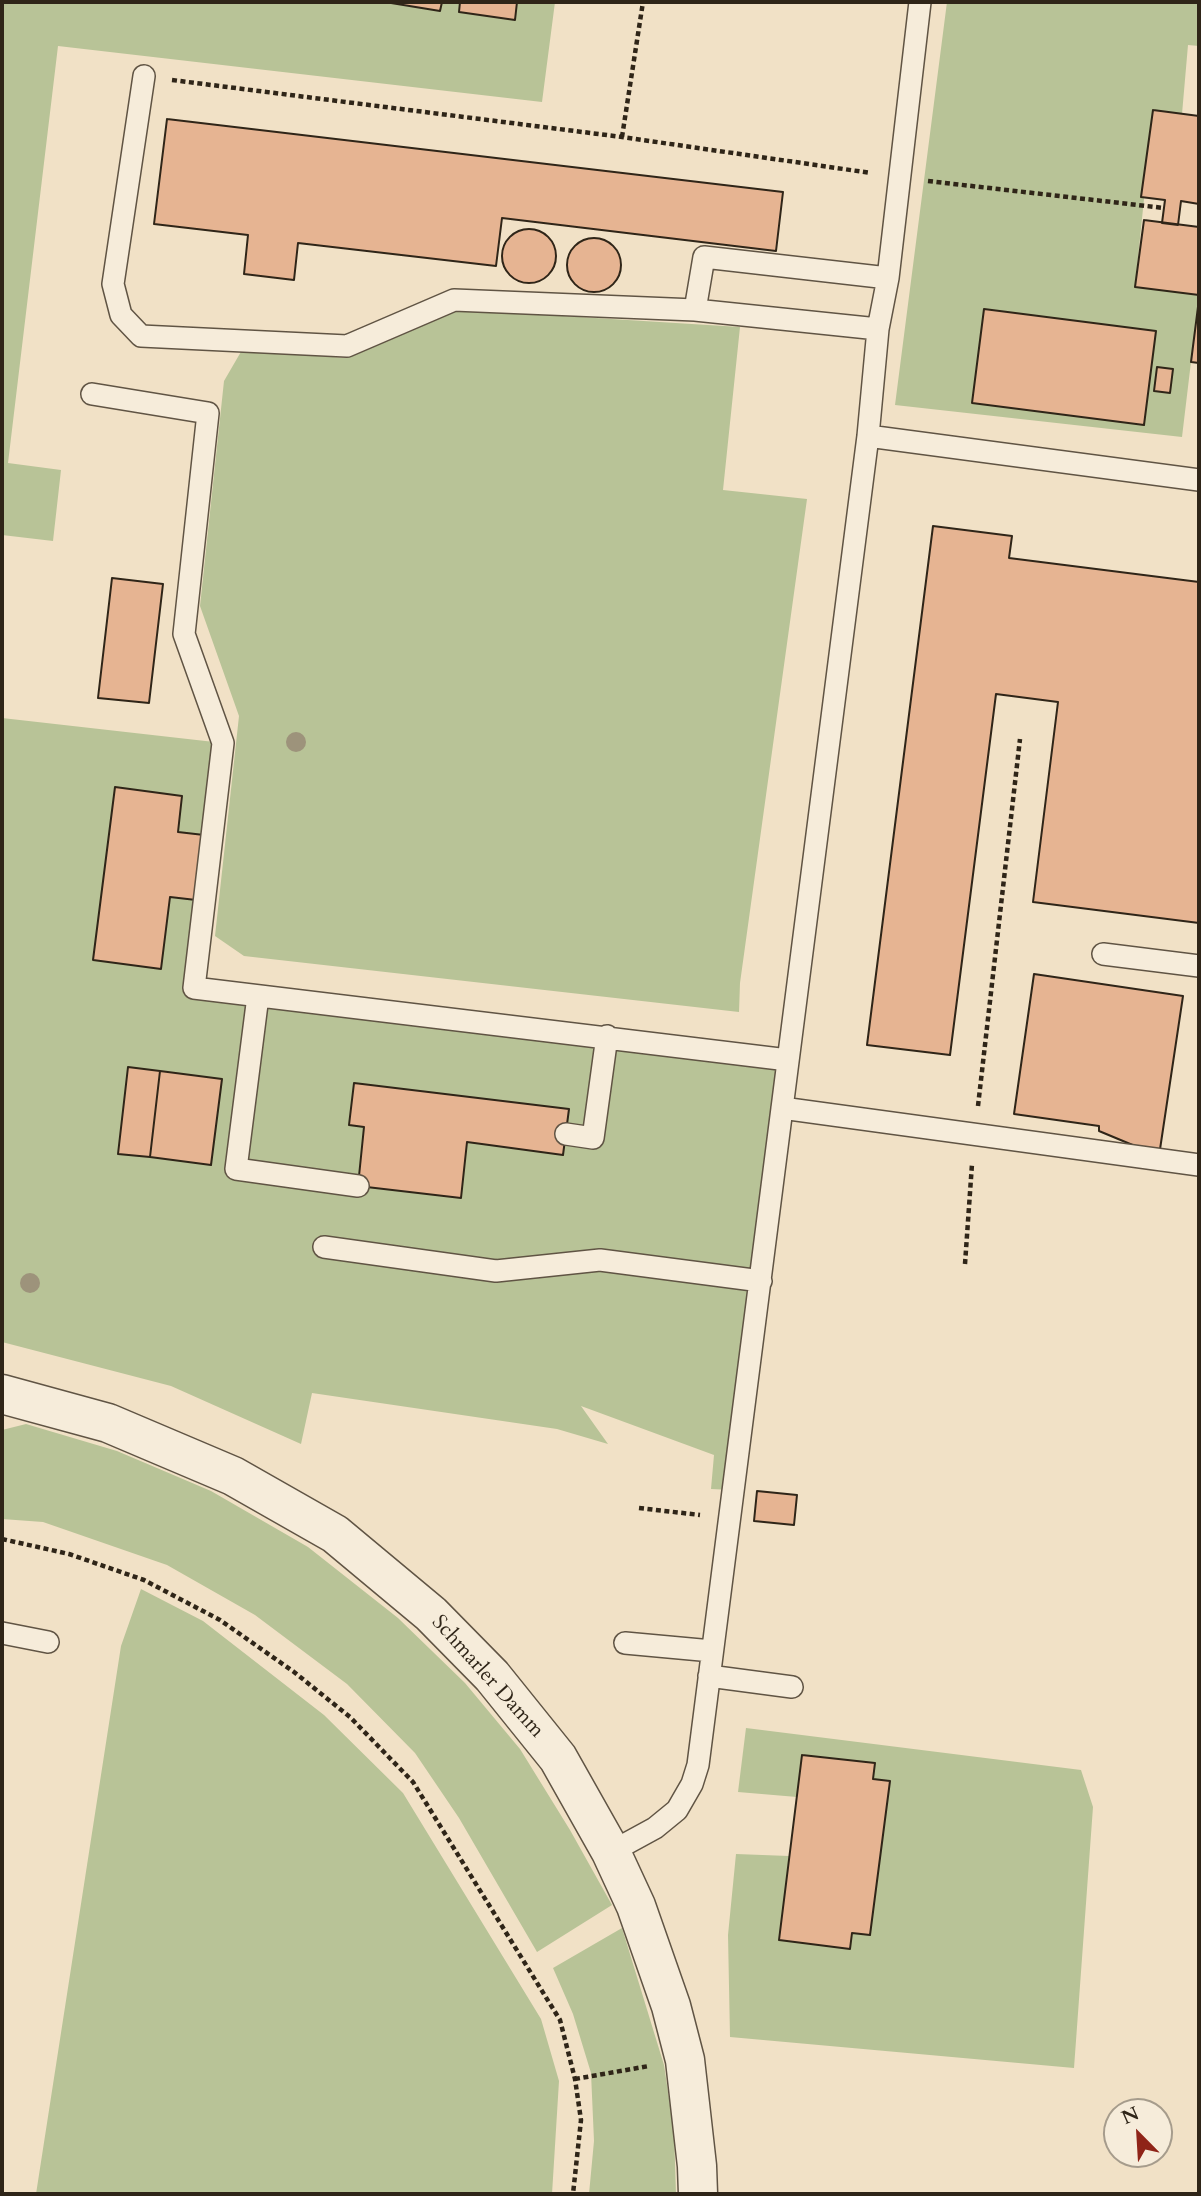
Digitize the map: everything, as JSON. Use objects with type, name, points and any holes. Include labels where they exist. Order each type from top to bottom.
[{"type":"street","name":"Schmarler Damm","points":[[2,1395],[108,1423],[233,1476],[335,1534],[431,1614],[492,1676],[558,1758],[611,1852],[653,1948],[685,2060],[698,2194]]},
{"type":"lane","points":[[611,1852],[655,1828],[677,1810],[692,1784],[698,1765],[868,436],[878,329],[888,278],[920,2]]},
{"type":"lane","points":[[144,76],[113,284],[121,315],[141,336],[347,346],[454,300],[695,310],[878,329]]},
{"type":"lane","points":[[695,310],[704,257],[888,278]]},
{"type":"lane","points":[[92,394],[208,413],[184,634],[223,743],[194,988],[788,1060]]},
{"type":"lane","points":[[868,436],[1199,480]]},
{"type":"lane","points":[[1103,954],[1199,966]]},
{"type":"lane","points":[[258,996],[236,1169],[358,1186]]},
{"type":"lane","points":[[566,1134],[593,1138],[607,1036]]},
{"type":"lane","points":[[782,1108],[1199,1165]]},
{"type":"lane","points":[[324,1247],[496,1270],[600,1260],[761,1281]]},
{"type":"lane","points":[[2,1633],[48,1642]]},
{"type":"lane","points":[[625,1643],[712,1651]]},
{"type":"lane","points":[[709,1676],[792,1687]]},
{"type":"path","points":[[622,137],[643,2]]},
{"type":"path","points":[[144,76],[622,137],[900,177],[1164,208]]},
{"type":"path","points":[[965,1264],[974,1136],[1020,739]]},
{"type":"path","points":[[639,1508],[729,1518]]},
{"type":"path","points":[[2,1539],[69,1554],[144,1580],[220,1620],[294,1672],[350,1717],[413,1782],[560,2020],[575,2079],[581,2120],[573,2194]]},
{"type":"path","points":[[575,2079],[685,2060]]},
{"type":"green space","points":[[2,2],[555,2],[542,102],[58,46],[8,463],[61,470],[53,541],[2,535]]},
{"type":"green space","points":[[947,2],[1199,2],[1199,46],[1188,45],[1182,114],[1153,111],[1135,287],[1199,295],[1182,437],[895,405]]},
{"type":"green space","points":[[451,309],[740,327],[723,490],[807,499],[740,983],[739,1012],[244,956],[215,936],[239,716],[200,606],[224,381],[242,350],[346,358]]},
{"type":"green space","points":[[2,718],[223,743],[194,987],[788,1060],[732,1490],[711,1489],[714,1455],[581,1406],[608,1444],[557,1429],[312,1393],[301,1444],[171,1386],[2,1342]]},
{"type":"green space","points":[[26,1424],[117,1451],[211,1491],[308,1547],[398,1618],[465,1683],[520,1749],[612,1905],[537,1952],[459,1818],[415,1753],[347,1684],[255,1615],[167,1565],[43,1522],[2,1519],[2,1430]]},
{"type":"green space","points":[[141,1589],[203,1621],[324,1715],[403,1793],[541,2019],[559,2081],[552,2194],[36,2194],[121,1646]]},
{"type":"green space","points":[[746,1728],[1081,1770],[1093,1807],[1074,2068],[730,2037],[728,1935],[736,1854],[789,1856],[779,1940],[850,1949],[874,1763],[803,1755],[797,1797],[738,1792]]},
{"type":"green space","points":[[622,1928],[664,2065],[674,2132],[676,2194],[589,2194],[594,2141],[591,2073],[573,2014],[553,1968]]},
{"type":"building","points":[[385,2],[442,2],[440,11]]},
{"type":"building","points":[[460,2],[517,2],[515,20],[459,12]]},
{"type":"building","points":[[1153,110],[1199,116],[1199,204],[1181,201],[1178,225],[1162,223],[1165,200],[1141,197]]},
{"type":"building","points":[[167,119],[783,192],[776,251],[502,218],[496,266],[298,243],[294,280],[244,274],[248,235],[154,224]]},
{"type":"building","points":[[1144,220],[1199,227],[1199,295],[1135,287]]},
{"type":"building","points":[[529,229],[548,237],[556,256],[548,275],[529,283],[510,275],[502,256],[510,237]]},
{"type":"building","points":[[594,238],[613,246],[621,265],[613,284],[594,292],[575,284],[567,265],[575,246]]},
{"type":"building","points":[[1199,299],[1199,363],[1191,362]]},
{"type":"building","points":[[984,309],[1156,331],[1144,425],[972,403]]},
{"type":"building","points":[[1157,367],[1173,369],[1170,393],[1154,391]]},
{"type":"building","points":[[933,526],[1012,536],[1009,558],[1199,582],[1199,923],[1033,902],[1058,702],[996,694],[950,1055],[867,1045]]},
{"type":"building","points":[[112,578],[163,584],[149,703],[98,698]]},
{"type":"building","points":[[115,787],[182,796],[178,832],[204,835],[196,900],[170,897],[161,969],[93,960]]},
{"type":"building","points":[[1034,974],[1183,996],[1159,1156],[1099,1131],[1099,1126],[1014,1114]]},
{"type":"building","points":[[128,1067],[160,1071],[150,1157],[118,1154]]},
{"type":"building","points":[[160,1071],[222,1079],[211,1165],[150,1157]]},
{"type":"building","points":[[354,1083],[569,1109],[563,1155],[467,1142],[461,1198],[358,1186],[364,1127],[349,1125]]},
{"type":"building","points":[[757,1491],[797,1495],[794,1525],[754,1521]]},
{"type":"building","points":[[802,1755],[875,1763],[873,1779],[890,1781],[870,1935],[852,1933],[850,1949],[779,1940]]}]
